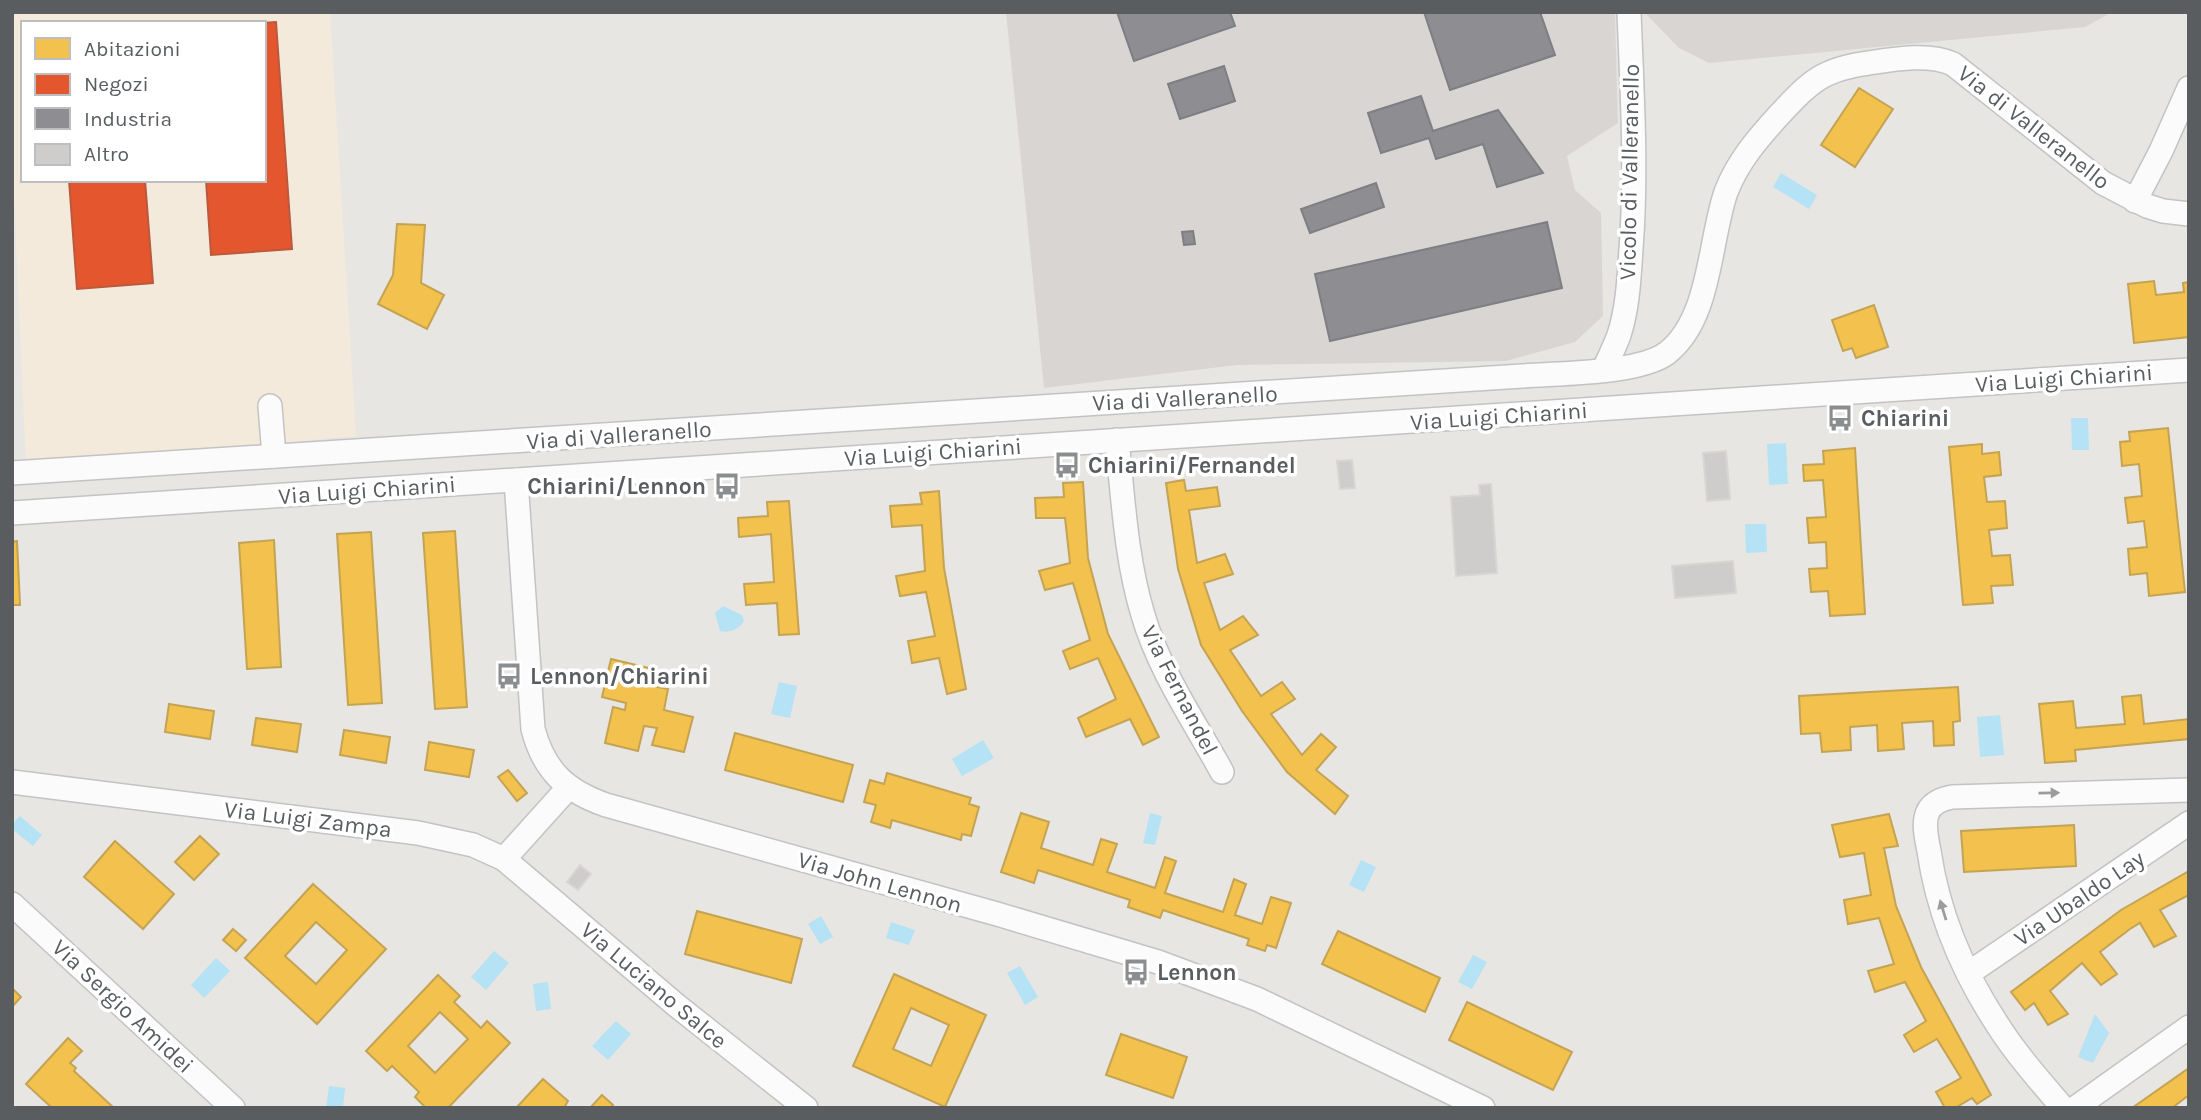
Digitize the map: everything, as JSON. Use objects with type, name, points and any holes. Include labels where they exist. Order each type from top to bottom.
[{"type":"street","name":"Vicolo di Valleranello","points":[[1604,369],[1619,334],[1629,290],[1634,162],[1629,12]]},
{"type":"street","name":"Via di Valleranello","points":[[12,473],[1633,367],[1665,355],[1682,339],[1699,301],[1723,204],[1735,172],[1753,143],[1817,78],[1840,68],[1906,59],[1927,58],[1948,62],[2091,174],[2134,201],[2163,211],[2189,214]]},
{"type":"street","name":"Via di Valleranello","points":[[2134,201],[2161,151],[2189,88]]},
{"type":"street","name":"Via Luigi Chiarini","points":[[12,513],[2189,370]]},
{"type":"street","points":[[270,406],[274,456]]},
{"type":"street","name":"Via Fernandel","points":[[1117,440],[1131,559],[1143,616],[1159,658],[1222,772]]},
{"type":"street","name":"Via John Lennon","points":[[516,480],[531,718],[541,754],[568,788],[606,806],[997,914],[1192,974],[1296,1016],[1483,1108]]},
{"type":"street","name":"Via Luigi Zampa","points":[[12,782],[418,833],[473,845],[504,859]]},
{"type":"street","points":[[504,859],[568,788]]},
{"type":"street","points":[[2063,1108],[2007,1039],[1969,973],[1947,926],[1930,861],[1926,818],[1934,804],[1945,798],[2189,790]]},
{"type":"street","name":"Via Ubaldo Lay","points":[[1969,973],[2189,823]]},
{"type":"street","name":"Via Luciano Salce","points":[[504,859],[676,1005],[806,1108]]},
{"type":"street","name":"Via Sergio Amidei","points":[[12,904],[233,1108]]},
{"type":"street","points":[[2075,1108],[2189,1027]]},
{"type":"shaded area","points":[[12,12],[330,12],[356,436],[26,465],[12,146]]},
{"type":"shaded area","points":[[1006,12],[1615,12],[1618,123],[1567,156],[1575,190],[1601,213],[1603,316],[1575,342],[1506,361],[1237,365],[1044,388]]},
{"type":"shaded area","points":[[1644,12],[2112,12],[2085,27],[1709,63],[1679,48]]},
{"type":"water","points":[[1781,173],[1817,195],[1809,209],[1773,187]]},
{"type":"water","points":[[2071,418],[2088,418],[2089,450],[2072,450]]},
{"type":"water","points":[[1786,443],[1788,484],[1769,485],[1767,444]]},
{"type":"water","points":[[1745,524],[1766,524],[1767,552],[1746,553]]},
{"type":"water","points":[[723,606],[742,615],[744,621],[740,626],[730,631],[720,631],[715,613]]},
{"type":"water","points":[[779,682],[797,686],[790,718],[771,714]]},
{"type":"water","points":[[2000,715],[2004,755],[1980,757],[1977,717]]},
{"type":"water","points":[[983,740],[994,758],[962,776],[952,759]]},
{"type":"water","points":[[1150,813],[1162,816],[1155,845],[1143,843]]},
{"type":"water","points":[[20,816],[42,835],[33,846],[12,829],[12,824]]},
{"type":"water","points":[[1361,860],[1376,867],[1364,892],[1349,885]]},
{"type":"water","points":[[821,916],[833,937],[820,944],[808,924]]},
{"type":"water","points":[[891,922],[915,930],[909,945],[886,938]]},
{"type":"water","points":[[494,951],[509,963],[486,990],[471,977]]},
{"type":"water","points":[[1473,955],[1487,962],[1472,989],[1458,982]]},
{"type":"water","points":[[216,958],[230,971],[204,998],[191,985]]},
{"type":"water","points":[[1020,966],[1038,997],[1025,1005],[1007,973]]},
{"type":"water","points":[[548,982],[551,1009],[536,1011],[533,984]]},
{"type":"water","points":[[2095,1014],[2109,1033],[2093,1063],[2078,1057]]},
{"type":"water","points":[[616,1021],[631,1034],[608,1060],[592,1046]]},
{"type":"water","points":[[329,1086],[345,1088],[343,1108],[326,1108]]},
{"type":"building: Abitazioni","points":[[1859,88],[1893,109],[1855,167],[1821,145]]},
{"type":"building: Abitazioni","points":[[397,224],[425,225],[421,283],[444,295],[427,329],[378,304],[393,275]]},
{"type":"building: Abitazioni","points":[[2154,281],[2156,295],[2184,292],[2183,283],[2189,282],[2189,337],[2134,343],[2128,284]]},
{"type":"building: Abitazioni","points":[[1874,305],[1888,347],[1856,358],[1852,348],[1843,351],[1832,320]]},
{"type":"building: Abitazioni","points":[[2168,428],[2185,592],[2149,596],[2147,573],[2130,575],[2128,549],[2147,547],[2144,521],[2128,523],[2125,498],[2142,496],[2139,464],[2122,466],[2120,442],[2130,441],[2129,432]]},
{"type":"building: Abitazioni","points":[[1982,444],[1982,454],[1999,452],[2001,475],[1984,477],[1987,502],[2005,501],[2007,528],[1989,530],[1992,556],[2010,555],[2013,585],[1991,586],[1993,603],[1963,605],[1949,447]]},
{"type":"building: Abitazioni","points":[[1855,448],[1865,614],[1830,616],[1828,591],[1811,592],[1809,569],[1827,568],[1826,542],[1809,543],[1807,518],[1826,517],[1823,480],[1804,481],[1803,465],[1824,464],[1823,451]]},
{"type":"building: Abitazioni","points":[[1184,480],[1186,491],[1217,487],[1220,506],[1189,510],[1197,563],[1225,554],[1233,574],[1204,583],[1220,630],[1243,616],[1258,635],[1230,650],[1261,696],[1282,682],[1295,699],[1271,714],[1302,755],[1321,734],[1336,747],[1316,770],[1348,796],[1335,814],[1287,772],[1242,711],[1201,645],[1178,569],[1166,483]]},
{"type":"building: Abitazioni","points":[[1083,482],[1088,558],[1108,634],[1159,737],[1143,745],[1130,719],[1086,737],[1078,718],[1116,699],[1098,658],[1070,669],[1063,651],[1090,640],[1073,583],[1045,590],[1039,571],[1070,563],[1065,518],[1036,518],[1035,498],[1064,497],[1063,483]]},
{"type":"building: Abitazioni","points":[[939,491],[944,568],[966,689],[947,694],[939,658],[912,663],[908,641],[935,636],[926,592],[900,596],[896,576],[925,571],[922,525],[892,527],[890,506],[922,504],[920,493]]},
{"type":"building: Abitazioni","points":[[789,501],[799,634],[779,635],[777,603],[746,605],[744,584],[774,582],[771,534],[739,537],[738,518],[768,516],[767,502]]},
{"type":"building: Abitazioni","points":[[455,531],[467,707],[435,709],[423,533]]},
{"type":"building: Abitazioni","points":[[371,532],[382,703],[348,705],[337,534]]},
{"type":"building: Abitazioni","points":[[274,540],[281,667],[247,669],[239,543]]},
{"type":"building: Abitazioni","points":[[17,541],[20,605],[12,605],[12,542]]},
{"type":"building: Abitazioni","points":[[611,659],[653,669],[649,685],[668,689],[664,710],[693,717],[684,752],[652,745],[657,728],[644,726],[638,751],[605,743],[613,707],[625,710],[626,703],[602,697]]},
{"type":"building: Abitazioni","points":[[1958,687],[1960,721],[1953,722],[1954,745],[1934,746],[1933,721],[1902,723],[1904,749],[1878,751],[1877,725],[1850,727],[1851,750],[1822,752],[1820,733],[1801,734],[1799,696]]},
{"type":"building: Abitazioni","points":[[2141,695],[2144,724],[2189,719],[2189,739],[2075,750],[2076,761],[2045,763],[2039,704],[2073,701],[2076,728],[2125,724],[2122,697]]},
{"type":"building: Abitazioni","points":[[169,704],[214,711],[210,739],[165,732]]},
{"type":"building: Abitazioni","points":[[256,718],[301,724],[297,752],[252,745]]},
{"type":"building: Abitazioni","points":[[344,730],[390,737],[386,763],[340,755]]},
{"type":"building: Abitazioni","points":[[735,733],[853,765],[843,802],[725,770]]},
{"type":"building: Abitazioni","points":[[429,742],[474,750],[469,777],[425,770]]},
{"type":"building: Abitazioni","points":[[508,770],[527,793],[517,801],[498,777]]},
{"type":"building: Abitazioni","points":[[887,773],[971,798],[969,804],[979,807],[971,836],[962,834],[961,840],[892,820],[890,828],[871,822],[876,805],[864,802],[870,780],[884,784]]},
{"type":"building: Abitazioni","points":[[1021,813],[1049,822],[1041,848],[1093,865],[1101,839],[1117,844],[1107,872],[1155,888],[1165,857],[1176,861],[1165,893],[1223,912],[1234,879],[1246,884],[1235,915],[1262,924],[1271,897],[1291,903],[1276,948],[1267,945],[1265,951],[1247,945],[1249,939],[1163,910],[1160,918],[1128,907],[1130,900],[1038,870],[1034,883],[1001,872]]},
{"type":"building: Abitazioni","points":[[1889,814],[1898,846],[1884,848],[1896,906],[1921,967],[1991,1095],[1977,1104],[1972,1098],[1955,1108],[1945,1108],[1936,1092],[1961,1078],[1937,1039],[1914,1052],[1904,1035],[1926,1021],[1905,982],[1875,992],[1868,971],[1894,964],[1879,918],[1848,924],[1844,900],[1871,895],[1864,853],[1840,857],[1832,825]]},
{"type":"building: Abitazioni","points":[[2074,825],[2076,866],[1964,872],[1961,831]]},
{"type":"building: Abitazioni","points":[[200,836],[219,854],[194,880],[175,862]]},
{"type":"building: Abitazioni","points":[[115,841],[174,894],[143,929],[84,877]]},
{"type":"building: Abitazioni","points":[[2189,871],[2189,895],[2160,910],[2176,936],[2154,947],[2140,923],[2130,929],[2100,952],[2117,974],[2101,985],[2082,963],[2050,991],[2068,1014],[2048,1025],[2034,1003],[2025,1010],[2011,992],[2121,910]]},
{"type":"building: Abitazioni","points":[[313,884],[386,949],[317,1024],[245,958]],"holes":[[[316,922],[347,950],[316,984],[285,956]]]},
{"type":"building: Abitazioni","points":[[697,911],[802,939],[791,983],[685,954]]},
{"type":"building: Abitazioni","points":[[233,929],[246,940],[236,951],[223,940]]},
{"type":"building: Abitazioni","points":[[1338,931],[1440,978],[1425,1012],[1322,964]]},
{"type":"building: Abitazioni","points":[[894,974],[986,1015],[945,1107],[853,1066]],"holes":[[[911,1008],[949,1025],[931,1066],[893,1049]]]},
{"type":"building: Abitazioni","points":[[438,975],[460,996],[454,1002],[481,1028],[487,1021],[510,1043],[448,1108],[426,1108],[415,1097],[419,1092],[392,1066],[387,1071],[366,1051]],"holes":[[[440,1012],[468,1039],[435,1073],[408,1046]]]},
{"type":"building: Abitazioni","points":[[12,988],[21,997],[12,1007]]},
{"type":"building: Abitazioni","points":[[1467,1002],[1572,1052],[1553,1090],[1449,1040]]},
{"type":"building: Abitazioni","points":[[1121,1034],[1187,1057],[1173,1098],[1106,1075]]},
{"type":"building: Abitazioni","points":[[68,1038],[82,1051],[70,1063],[76,1068],[74,1071],[114,1108],[52,1108],[26,1084]]},
{"type":"building: Abitazioni","points":[[2189,1068],[2189,1095],[2172,1108],[2132,1108]]},
{"type":"building: Abitazioni","points":[[543,1079],[568,1101],[564,1108],[516,1108]]},
{"type":"building: Abitazioni","points":[[602,1095],[613,1105],[611,1108],[590,1108]]},
{"type":"building: Negozi","points":[[276,22],[292,249],[211,255],[206,182],[266,182],[266,23]]},
{"type":"building: Negozi","points":[[69,182],[145,182],[153,283],[77,289]]},
{"type":"building: Industria","points":[[1117,12],[1230,12],[1235,26],[1134,61]]},
{"type":"building: Industria","points":[[1424,12],[1540,12],[1555,55],[1450,90]]},
{"type":"building: Industria","points":[[1224,66],[1235,101],[1180,119],[1168,84]]},
{"type":"building: Industria","points":[[1421,96],[1433,131],[1498,110],[1543,173],[1497,187],[1483,144],[1436,159],[1429,138],[1381,153],[1368,113]]},
{"type":"building: Industria","points":[[1376,183],[1384,207],[1310,233],[1301,209]]},
{"type":"building: Industria","points":[[1547,222],[1562,288],[1330,341],[1315,274]]},
{"type":"building: Industria","points":[[1193,231],[1195,244],[1184,245],[1182,232]]},
{"type":"building: Altro","points":[[1726,451],[1730,499],[1707,501],[1703,453]]},
{"type":"building: Altro","points":[[1352,460],[1355,488],[1340,489],[1337,461]]},
{"type":"building: Altro","points":[[1491,484],[1497,573],[1456,576],[1451,497],[1480,495],[1479,485]]},
{"type":"building: Altro","points":[[1733,561],[1736,593],[1675,598],[1672,566]]},
{"type":"building: Altro","points":[[580,865],[591,874],[578,890],[567,882]]},
{"type":"place","name":"Chiarini","points":[[1840,418]]},
{"type":"place","name":"Chiarini/Fernandel","points":[[1067,465]]},
{"type":"place","name":"Chiarini/Lennon","points":[[727,486]]},
{"type":"place","name":"Lennon/Chiarini","points":[[509,676]]},
{"type":"place","name":"Lennon","points":[[1136,972]]}]
